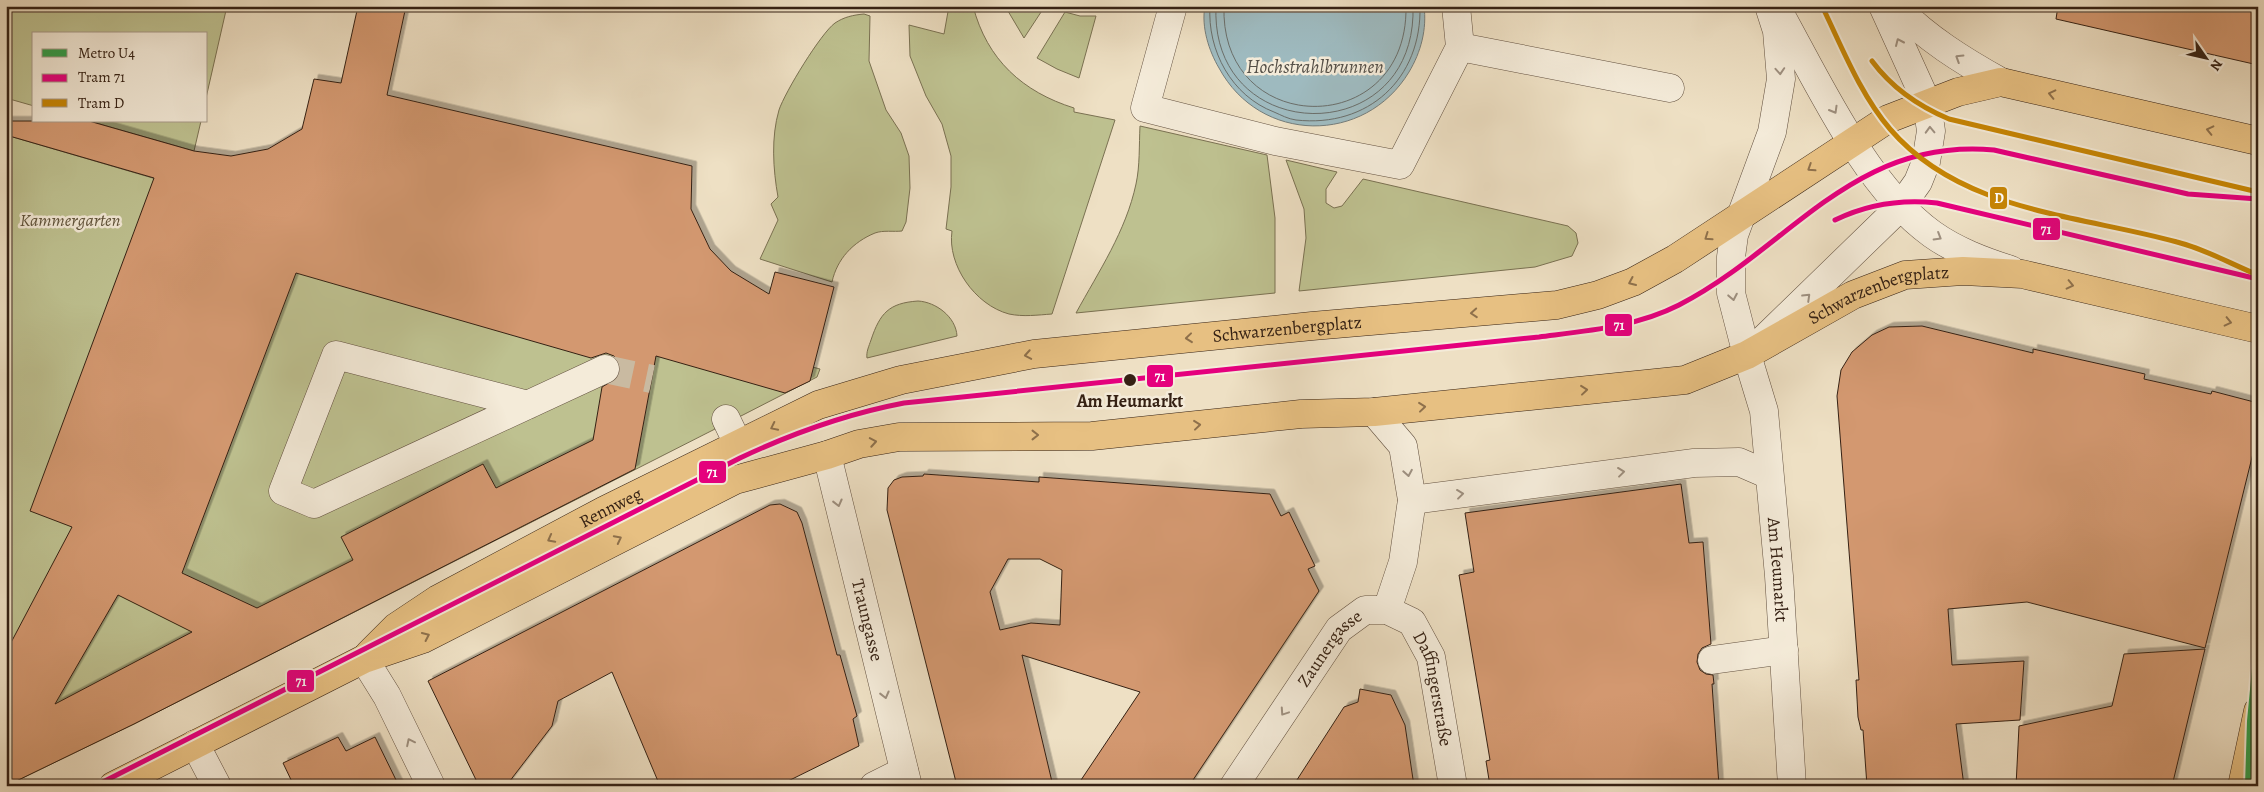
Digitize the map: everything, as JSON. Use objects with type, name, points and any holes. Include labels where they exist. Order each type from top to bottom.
[{"type":"main road","name":"Schwarzenbergplatz","points":[[818,405],[901,380],[1034,354],[1312,326],[1557,305],[1598,295],[1633,282],[1675,259],[1888,119],[1927,102],[1958,92],[2001,82],[2258,141]]},
{"type":"main road","name":"Schwarzenbergplatz","points":[[826,456],[860,444],[899,437],[1092,436],[1301,414],[1374,412],[1685,380],[1747,355],[1853,294],[1905,275],[1963,271],[2022,274],[2258,329]]},
{"type":"main road","name":"Rennweg","points":[[364,659],[396,627],[438,599],[603,511],[818,405]]},
{"type":"main road","name":"Rennweg","points":[[113,786],[364,659],[423,638],[735,480],[826,456]]},
{"type":"main road","points":[[2242,786],[2258,712]]},
{"type":"street","points":[[1173,6],[1145,108],[1275,141],[1400,165],[1460,47],[1456,6]]},
{"type":"street","points":[[1747,355],[1731,293],[1731,256],[1740,215],[1772,132],[1781,79],[1777,31],[1769,6]]},
{"type":"street","name":"Schwarzenbergplatz","points":[[1776,6],[1852,142],[1871,170],[1901,206],[1931,233],[1967,255],[2022,274]]},
{"type":"street","name":"Schwarzenbergplatz","points":[[1747,355],[1901,206],[1918,182],[1928,158],[1932,131],[1927,102],[1883,6]]},
{"type":"street","name":"Schwarzenbergplatz","points":[[1895,6],[1908,20],[1946,49],[2001,82]]},
{"type":"street","points":[[1460,47],[1670,88]]},
{"type":"street","points":[[528,405],[336,355],[283,491],[314,504],[528,405],[605,369]]},
{"type":"street","name":"Am Heumarkt","points":[[1747,355],[1764,411],[1784,650],[1792,786]]},
{"type":"street","name":"Zaunergasse","points":[[1234,786],[1339,629],[1365,610],[1387,610],[1403,562],[1412,500],[1403,446],[1374,412]]},
{"type":"street","points":[[726,419],[738,444]]},
{"type":"street","name":"Traungasse","points":[[826,456],[906,778]]},
{"type":"street","points":[[1412,500],[1694,463],[1739,462],[1769,475]]},
{"type":"street","name":"Daffingerstraße","points":[[1387,610],[1412,622],[1431,658],[1453,786]]},
{"type":"street","points":[[1712,660],[1784,650]]},
{"type":"street","points":[[364,659],[387,696],[432,786]]},
{"type":"street","points":[[195,744],[217,786]]},
{"type":"street","points":[[874,786],[906,778]]},
{"type":"green space","points":[[6,6],[227,6],[208,89],[208,32],[32,32],[32,105],[6,98]]},
{"type":"green space","points":[[949,6],[973,6],[979,25],[998,58],[1023,83],[1039,93],[1074,108],[1074,112],[1115,120],[1052,314],[1030,316],[1009,314],[997,309],[975,293],[959,270],[954,257],[952,231],[946,229],[951,187],[951,156],[942,124],[926,96],[910,56],[909,25],[944,34]]},
{"type":"green space","points":[[1005,6],[1045,6],[1024,38]]},
{"type":"green space","points":[[1065,12],[1080,16],[1096,16],[1079,78],[1037,58]]},
{"type":"green space","points":[[864,14],[870,16],[869,61],[886,110],[901,133],[909,156],[910,188],[906,222],[902,231],[875,233],[853,246],[842,259],[832,282],[760,259],[778,220],[771,204],[778,197],[774,164],[776,120],[788,90],[821,38],[838,21]]},
{"type":"green space","points":[[92,122],[201,122],[194,151]]},
{"type":"green space","points":[[1140,126],[1267,155],[1275,218],[1275,293],[1076,313],[1111,250],[1126,218],[1136,184]]},
{"type":"green space","name":"Kammergarten","points":[[6,135],[661,327],[820,369],[817,377],[739,417],[726,419],[714,426],[715,429],[134,724],[6,786]]},
{"type":"green space","points":[[1286,160],[1337,172],[1326,189],[1326,203],[1334,208],[1342,206],[1363,179],[1568,226],[1576,233],[1578,243],[1572,256],[1535,267],[1299,291],[1306,238],[1304,209]]},
{"type":"green space","points":[[918,301],[932,304],[944,312],[953,323],[957,336],[867,358],[867,351],[874,331],[882,316],[900,304]]},
{"type":"water","name":"Hochstrahlbrunnen","points":[[1205,6],[1424,6],[1425,23],[1420,48],[1413,64],[1390,96],[1367,113],[1340,123],[1313,126],[1286,122],[1260,111],[1237,93],[1219,68],[1209,46],[1204,22]]},
{"type":"building","points":[[358,6],[406,6],[387,95],[692,166],[691,209],[710,249],[731,271],[769,294],[775,272],[834,287],[810,381],[785,393],[656,356],[635,469],[134,724],[6,786],[6,652],[72,527],[30,511],[154,178],[6,135],[6,121],[92,122],[194,151],[231,156],[268,149],[302,129],[314,79],[341,83]],"holes":[[[296,273],[591,358],[606,353],[614,356],[619,363],[620,371],[617,378],[602,387],[593,440],[496,488],[483,464],[341,537],[353,560],[257,608],[182,573]],[[118,595],[192,632],[55,704]]]},
{"type":"building","points":[[2058,6],[2258,6],[2258,65],[2056,19]]},
{"type":"building","points":[[1922,326],[2033,353],[2033,349],[2145,374],[2144,379],[2211,394],[2212,391],[2258,403],[2258,433],[2205,648],[2027,602],[1948,609],[1952,665],[2024,661],[2020,720],[1956,724],[1964,786],[1867,786],[1863,730],[1861,730],[1858,717],[1856,680],[1859,680],[1837,396],[1841,370],[1852,352],[1872,335],[1889,327]]},
{"type":"building","points":[[924,474],[1039,482],[1039,477],[1270,494],[1281,516],[1289,512],[1315,566],[1308,569],[1319,591],[1189,786],[1077,786],[1140,692],[1022,655],[1053,786],[957,786],[887,510],[888,488],[894,480],[902,477],[923,476]],"holes":[[[1008,559],[1040,559],[1062,570],[1060,625],[1031,623],[1000,630],[990,592]]]},
{"type":"building","points":[[1681,484],[1689,543],[1703,542],[1711,644],[1702,648],[1698,654],[1697,662],[1700,670],[1706,674],[1713,675],[1719,786],[1490,786],[1486,761],[1490,760],[1459,575],[1474,572],[1465,513]]},
{"type":"building","points":[[780,504],[797,512],[802,523],[837,655],[840,655],[857,716],[853,719],[859,746],[778,786],[660,786],[612,672],[558,701],[552,726],[506,786],[479,786],[428,681],[770,505]]},
{"type":"building","points":[[2205,649],[2172,786],[2016,786],[2019,726],[2112,706],[2124,654]]},
{"type":"building","points":[[1360,689],[1391,695],[1405,725],[1414,786],[1293,786],[1344,707],[1358,702]]},
{"type":"building","points":[[338,737],[346,751],[375,737],[399,786],[294,786],[283,763]]},
{"type":"tunnel","points":[[605,369],[652,379]]},
{"type":"metro line","name":"U4","points":[[2248,786],[2250,721],[2258,637]]},
{"type":"tram line","name":"D","points":[[1822,6],[1852,70],[1879,115],[1890,129],[1919,157],[1951,178],[1986,194],[2023,206],[2187,245],[2258,275]]},
{"type":"tram line","name":"D","points":[[1872,61],[1888,80],[1906,95],[1949,119],[2258,192]]},
{"type":"tram line","name":"71","points":[[95,786],[740,458],[780,440],[882,407],[904,403],[1539,337],[1628,323],[1679,305],[1719,281],[1825,201],[1862,178],[1901,161],[1945,151],[1994,150],[2188,194],[2258,199]]},
{"type":"tram line","name":"71","points":[[1835,220],[1860,210],[1885,204],[1898,202],[1937,203],[2258,279]]},
{"type":"place","name":"Am Heumarkt","points":[[1130,380]]}]
